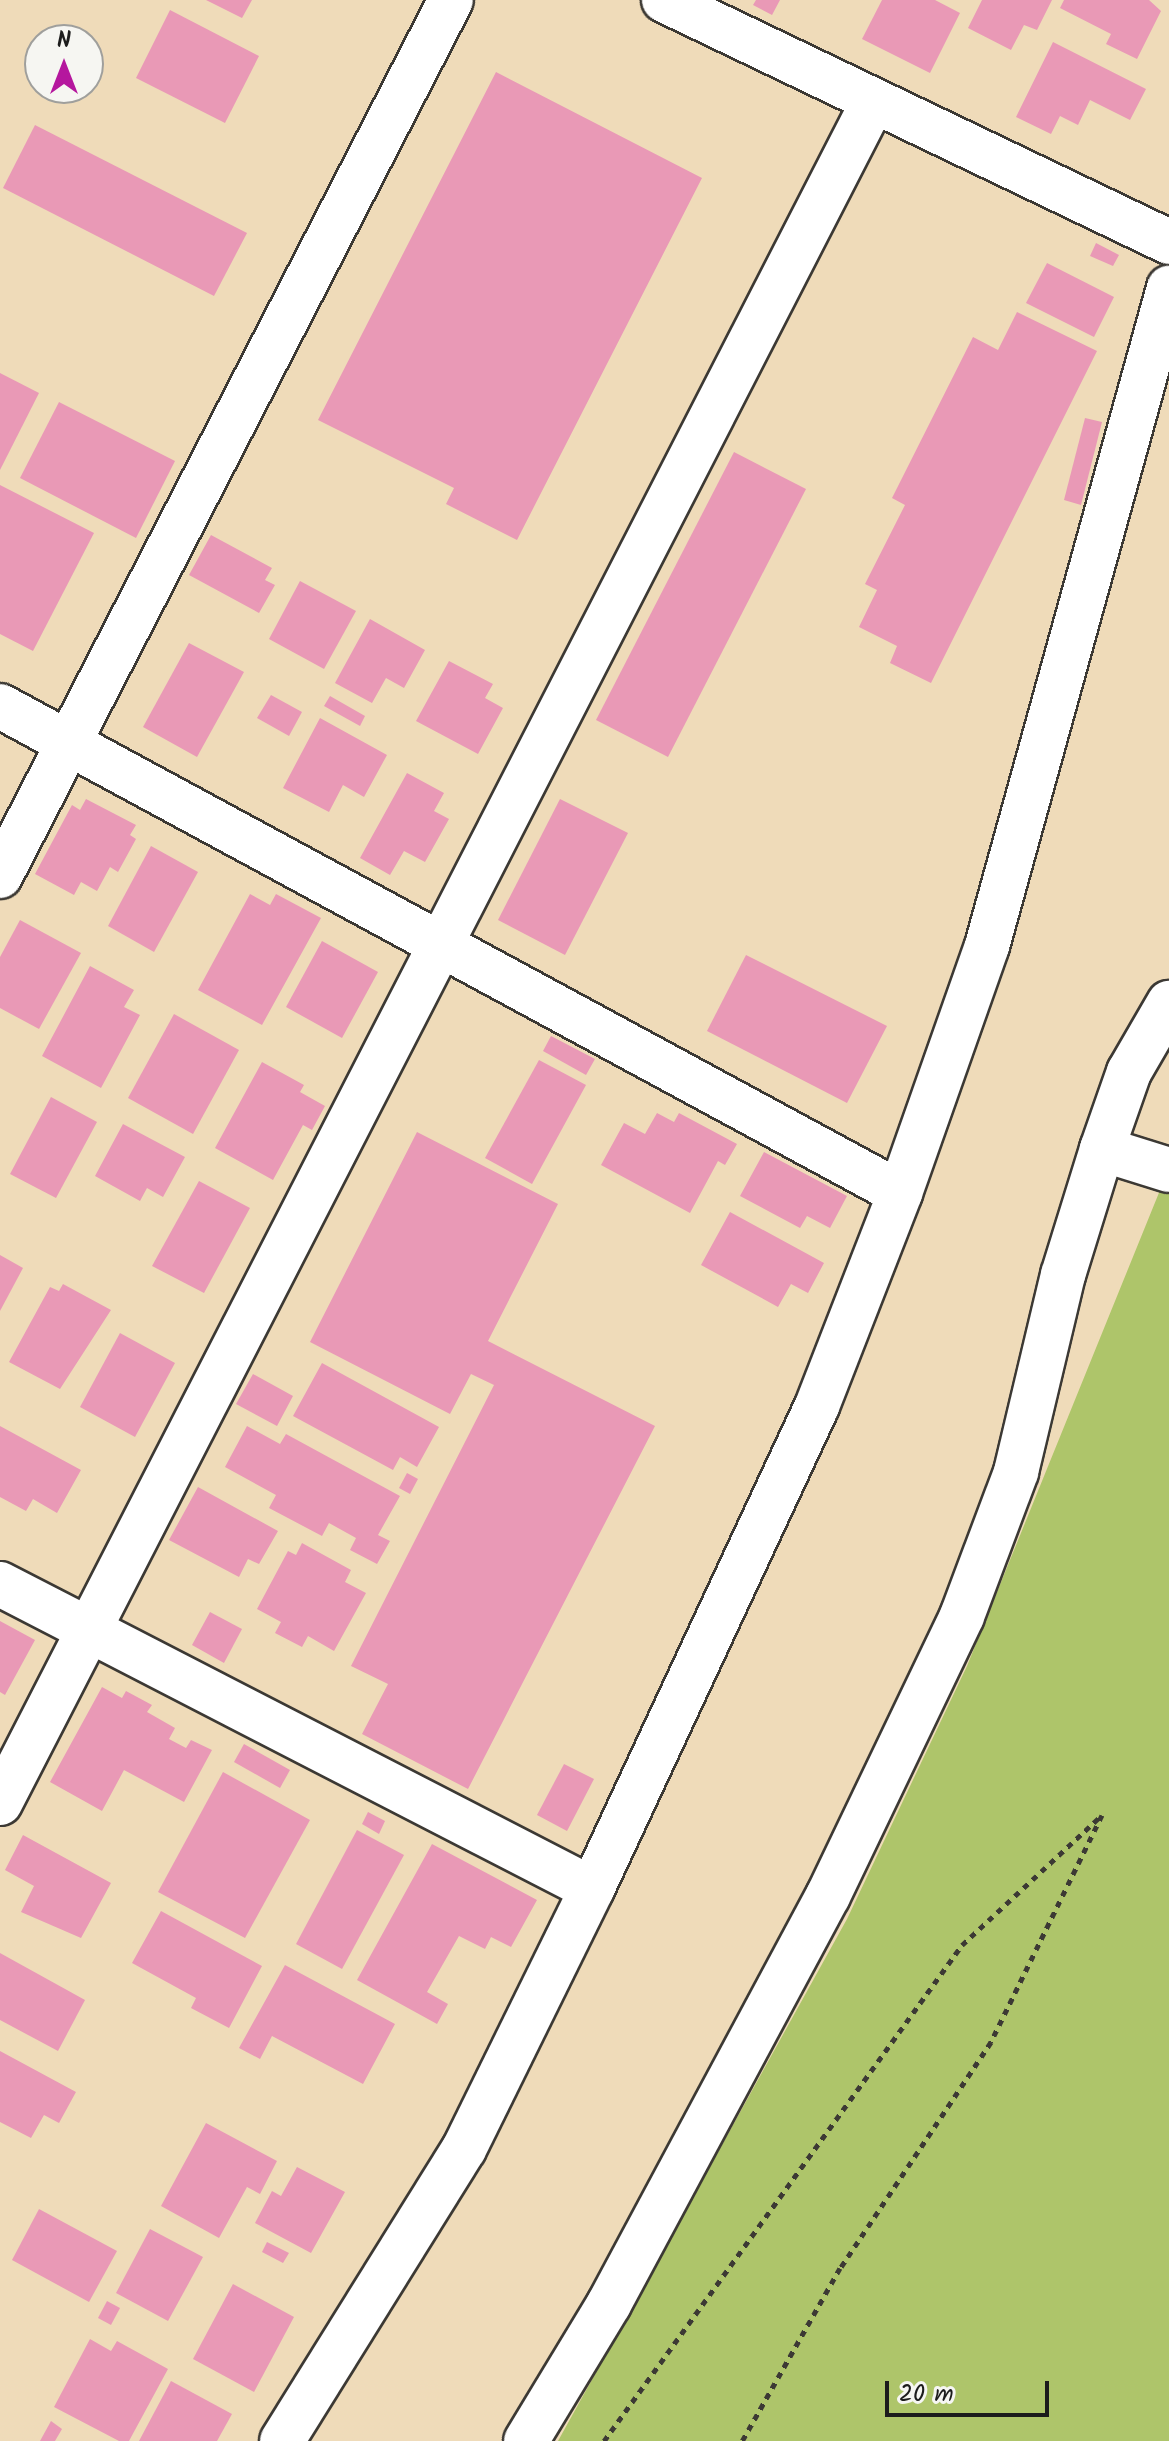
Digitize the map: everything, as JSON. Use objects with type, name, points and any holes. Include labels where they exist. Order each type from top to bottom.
[{"type":"street","points":[[0,876],[451,0]]},
{"type":"street","points":[[664,0],[872,104],[1169,242]]},
{"type":"street","points":[[0,1803],[872,104]]},
{"type":"street","points":[[282,2441],[464,2149],[592,1889],[817,1406],[900,1193],[987,946],[1169,288]]},
{"type":"street","points":[[0,706],[900,1193]]},
{"type":"street","points":[[526,2441],[609,2304],[828,1896],[962,1616],[1016,1472],[1063,1275],[1102,1149],[1129,1072],[1169,1003]]},
{"type":"street","points":[[1102,1149],[1169,1170]]},
{"type":"street","points":[[0,1584],[592,1889]]},
{"type":"path","points":[[604,2441],[962,1945],[1102,1815],[991,2042],[840,2268],[742,2441]]},
{"type":"green space","points":[[1169,1168],[1169,2441],[558,2441],[847,1919],[967,1666]]},
{"type":"building","points":[[206,0],[252,0],[242,18]]},
{"type":"building","points":[[756,0],[780,0],[772,15],[753,5]]},
{"type":"building","points":[[882,0],[935,0],[960,13],[930,73],[862,39]]},
{"type":"building","points":[[982,0],[1052,0],[1037,30],[1024,25],[1011,50],[968,28]]},
{"type":"building","points":[[1064,0],[1149,0],[1161,11],[1137,59],[1106,44],[1111,34],[1060,8]]},
{"type":"building","points":[[170,10],[259,56],[225,123],[136,78]]},
{"type":"building","points":[[1053,42],[1146,89],[1130,120],[1090,100],[1078,125],[1060,116],[1051,134],[1016,117]]},
{"type":"building","points":[[496,72],[702,178],[517,540],[446,504],[454,488],[318,420]]},
{"type":"building","points":[[35,125],[247,233],[214,296],[3,188]]},
{"type":"building","points":[[1096,243],[1119,255],[1113,266],[1090,256]]},
{"type":"building","points":[[1047,263],[1114,297],[1094,337],[1026,303]]},
{"type":"building","points":[[1017,312],[1097,351],[931,683],[890,663],[897,646],[859,627],[877,590],[865,584],[905,505],[892,498],[973,337],[998,350]]},
{"type":"building","points":[[0,373],[39,393],[0,470]]},
{"type":"building","points":[[59,402],[175,461],[136,538],[20,478]]},
{"type":"building","points":[[1085,418],[1102,422],[1081,505],[1064,500]]},
{"type":"building","points":[[734,452],[806,489],[668,757],[596,720]]},
{"type":"building","points":[[0,485],[94,533],[33,651],[0,634]]},
{"type":"building","points":[[211,535],[272,568],[265,580],[275,585],[259,613],[189,575]]},
{"type":"building","points":[[300,581],[356,611],[324,669],[269,639]]},
{"type":"building","points":[[370,619],[425,650],[404,688],[386,678],[372,703],[335,683]]},
{"type":"building","points":[[189,643],[244,672],[197,757],[143,727]]},
{"type":"building","points":[[449,661],[493,684],[485,698],[503,708],[478,754],[416,721]]},
{"type":"building","points":[[271,695],[302,712],[289,736],[257,718]]},
{"type":"building","points":[[330,696],[365,716],[360,726],[324,706]]},
{"type":"building","points":[[320,718],[387,755],[364,797],[343,785],[329,812],[283,788]]},
{"type":"building","points":[[407,773],[444,793],[434,811],[449,819],[425,862],[404,851],[390,875],[360,858]]},
{"type":"building","points":[[86,799],[136,825],[130,835],[136,839],[118,872],[110,867],[97,891],[81,882],[74,895],[35,874],[72,805],[80,810]]},
{"type":"building","points":[[560,799],[628,833],[565,955],[498,920]]},
{"type":"building","points":[[151,846],[198,872],[154,952],[108,926]]},
{"type":"building","points":[[250,894],[270,905],[276,894],[321,918],[262,1025],[198,990]]},
{"type":"building","points":[[20,920],[81,953],[39,1029],[0,1008],[0,957]]},
{"type":"building","points":[[322,941],[378,972],[342,1038],[286,1007]]},
{"type":"building","points":[[746,955],[887,1026],[847,1103],[707,1031]]},
{"type":"building","points":[[90,966],[134,990],[124,1007],[140,1015],[101,1088],[42,1056]]},
{"type":"building","points":[[174,1014],[239,1050],[193,1134],[128,1098]]},
{"type":"building","points":[[551,1036],[595,1059],[586,1075],[543,1051]]},
{"type":"building","points":[[539,1060],[586,1085],[532,1184],[485,1158]]},
{"type":"building","points":[[262,1062],[304,1085],[300,1092],[325,1106],[312,1130],[303,1125],[273,1180],[215,1148]]},
{"type":"building","points":[[51,1097],[97,1122],[56,1198],[10,1174]]},
{"type":"building","points":[[657,1113],[674,1122],[679,1113],[737,1144],[725,1165],[718,1161],[690,1213],[601,1165],[624,1123],[645,1134]]},
{"type":"building","points":[[123,1124],[185,1157],[163,1197],[147,1188],[140,1201],[95,1176]]},
{"type":"building","points":[[417,1132],[558,1204],[488,1341],[655,1426],[468,1789],[362,1734],[388,1684],[351,1666],[494,1385],[471,1374],[450,1414],[310,1342]]},
{"type":"building","points":[[764,1152],[847,1196],[830,1228],[807,1216],[800,1228],[740,1196]]},
{"type":"building","points":[[199,1181],[250,1208],[204,1293],[152,1266]]},
{"type":"building","points":[[730,1212],[824,1263],[808,1293],[791,1284],[778,1307],[701,1265]]},
{"type":"building","points":[[0,1255],[23,1268],[0,1311]]},
{"type":"building","points":[[63,1284],[111,1310],[60,1389],[9,1362],[50,1287],[59,1291]]},
{"type":"building","points":[[120,1333],[175,1363],[135,1437],[80,1407]]},
{"type":"building","points":[[322,1363],[439,1427],[417,1467],[400,1457],[393,1470],[293,1416]]},
{"type":"building","points":[[253,1374],[293,1396],[277,1426],[236,1404]]},
{"type":"building","points":[[0,1426],[81,1470],[57,1513],[33,1499],[26,1511],[0,1497]]},
{"type":"building","points":[[247,1426],[280,1444],[286,1434],[400,1496],[378,1535],[390,1541],[377,1564],[350,1550],[356,1538],[329,1523],[322,1536],[269,1508],[276,1495],[225,1467]]},
{"type":"building","points":[[407,1473],[418,1479],[410,1494],[399,1488]]},
{"type":"building","points":[[198,1487],[278,1531],[259,1564],[248,1559],[239,1577],[169,1540]]},
{"type":"building","points":[[302,1543],[351,1570],[345,1582],[366,1593],[334,1651],[308,1636],[302,1647],[275,1633],[281,1622],[257,1609],[288,1551],[296,1555]]},
{"type":"building","points":[[210,1612],[242,1629],[224,1663],[192,1645]]},
{"type":"building","points":[[0,1621],[35,1640],[5,1695],[0,1692]]},
{"type":"building","points":[[102,1687],[122,1698],[126,1691],[152,1705],[147,1712],[175,1728],[169,1739],[186,1748],[191,1740],[212,1750],[184,1802],[124,1770],[102,1811],[50,1782]]},
{"type":"building","points":[[244,1744],[290,1770],[280,1788],[234,1762]]},
{"type":"building","points":[[564,1764],[594,1779],[567,1831],[537,1815]]},
{"type":"building","points":[[223,1772],[310,1820],[245,1938],[158,1892]]},
{"type":"building","points":[[368,1812],[385,1821],[379,1834],[362,1824]]},
{"type":"building","points":[[357,1830],[404,1855],[342,1969],[296,1944]]},
{"type":"building","points":[[23,1835],[111,1883],[81,1938],[21,1912],[34,1886],[5,1870]]},
{"type":"building","points":[[432,1844],[537,1900],[511,1947],[491,1937],[485,1949],[459,1936],[427,1992],[448,2004],[437,2024],[357,1980]]},
{"type":"building","points":[[161,1911],[262,1966],[229,2028],[191,2008],[196,1998],[132,1963]]},
{"type":"building","points":[[0,1953],[85,2000],[58,2051],[0,2020]]},
{"type":"building","points":[[285,1965],[395,2024],[363,2084],[272,2036],[260,2059],[239,2048]]},
{"type":"building","points":[[0,2051],[76,2092],[59,2123],[44,2115],[31,2138],[0,2122]]},
{"type":"building","points":[[206,2123],[277,2161],[260,2194],[247,2187],[219,2238],[161,2206]]},
{"type":"building","points":[[297,2167],[345,2192],[311,2253],[255,2223],[272,2191],[281,2196]]},
{"type":"building","points":[[39,2209],[117,2251],[89,2302],[12,2260]]},
{"type":"building","points":[[150,2229],[203,2257],[168,2321],[116,2293]]},
{"type":"building","points":[[267,2242],[289,2253],[283,2263],[262,2252]]},
{"type":"building","points":[[233,2284],[294,2317],[254,2392],[193,2359]]},
{"type":"building","points":[[107,2301],[120,2308],[111,2325],[98,2318]]},
{"type":"building","points":[[90,2339],[111,2351],[117,2341],[168,2369],[129,2441],[119,2441],[54,2407]]},
{"type":"building","points":[[171,2381],[232,2414],[217,2441],[139,2441]]},
{"type":"building","points":[[51,2421],[62,2429],[55,2441],[40,2441]]}]
